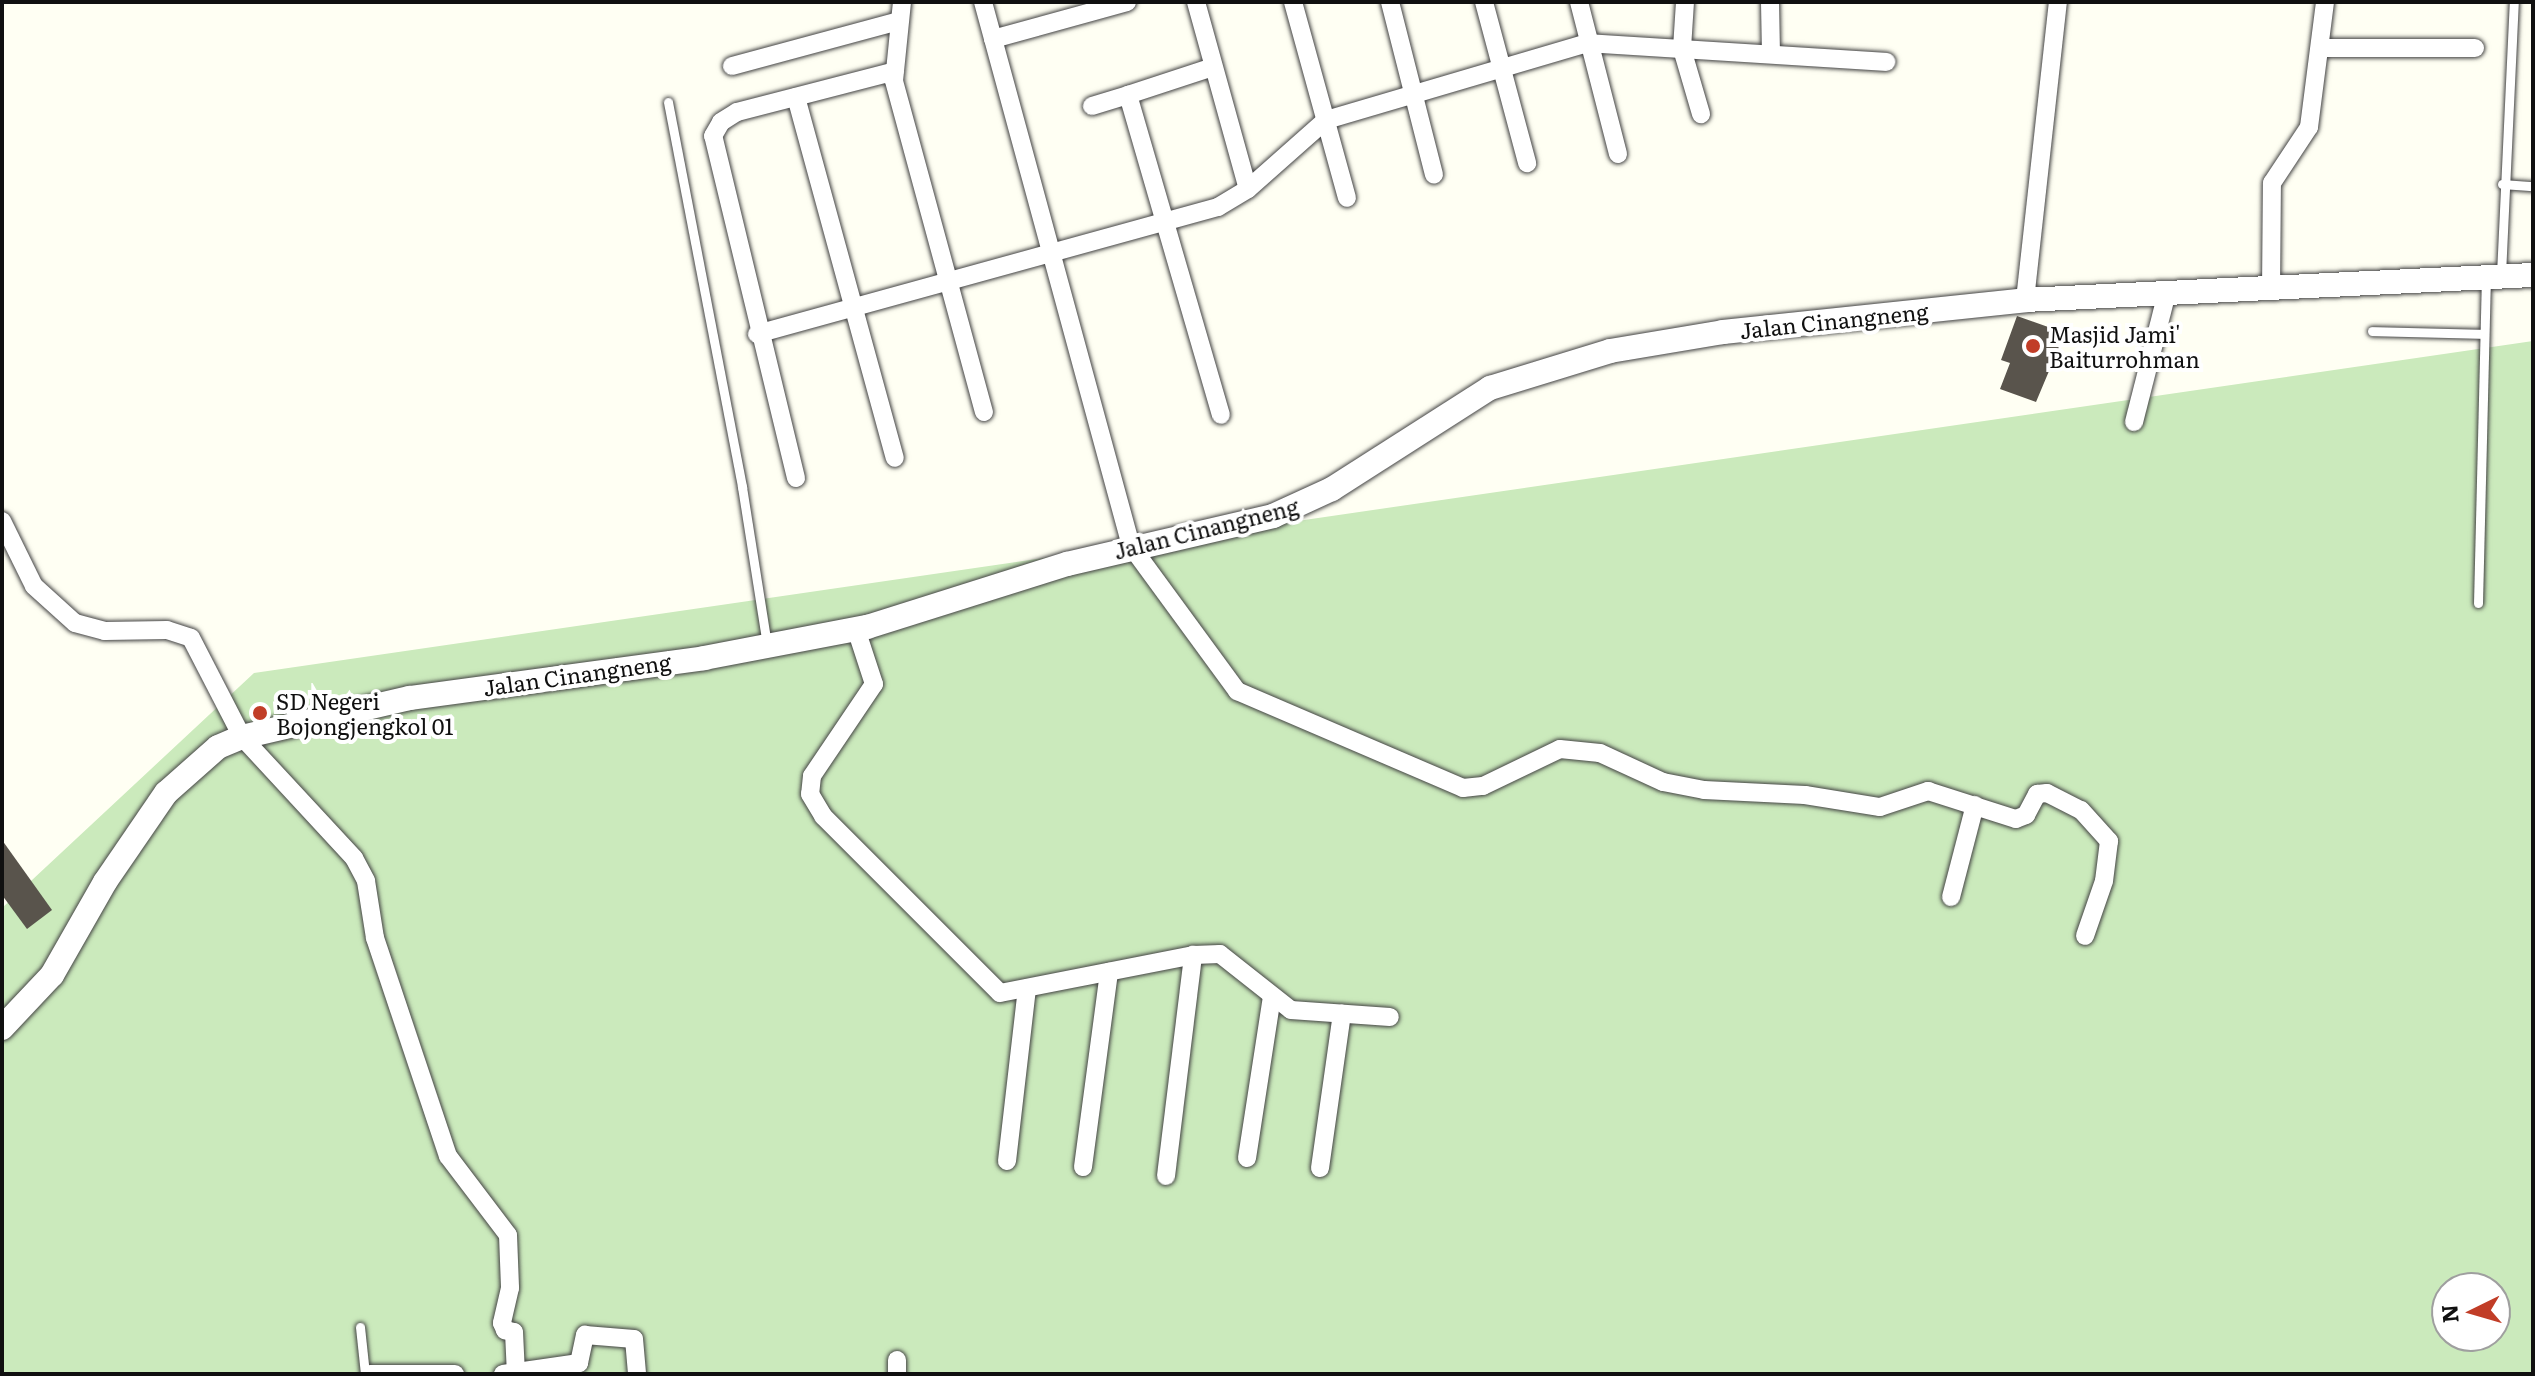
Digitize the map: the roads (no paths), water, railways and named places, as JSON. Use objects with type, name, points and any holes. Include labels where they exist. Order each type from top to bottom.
[{"type":"street","points":[[902,2],[895,71],[946,281],[984,412]]},
{"type":"street","points":[[983,2],[1131,546],[1237,691],[1463,788],[1483,786],[1560,749],[1586,750],[1663,782],[1704,790],[1805,795],[1880,807],[1928,791],[2016,819],[2026,815],[2033,797],[2047,793],[2102,828],[2109,841],[2109,859],[2085,936]]},
{"type":"street","points":[[993,39],[1127,2]]},
{"type":"street","points":[[1196,2],[1248,189]]},
{"type":"street","points":[[1293,2],[1347,198]]},
{"type":"street","points":[[1390,2],[1434,174]]},
{"type":"street","points":[[1484,2],[1527,163]]},
{"type":"street","points":[[1685,2],[1682,49],[1701,114]]},
{"type":"street","points":[[1770,2],[1771,53]]},
{"type":"street","points":[[2025,300],[2058,2]]},
{"type":"street","points":[[2271,291],[2272,183],[2309,127],[2325,2]]},
{"type":"street","points":[[1581,5],[1587,43],[1618,154]]},
{"type":"street","points":[[732,66],[899,21]]},
{"type":"street","points":[[757,334],[1218,207],[1248,189],[1326,120],[1502,71],[1587,43],[1886,62]]},
{"type":"street","points":[[2320,48],[2475,48]]},
{"type":"street","points":[[1092,106],[1213,67]]},
{"type":"street","points":[[796,478],[757,334],[713,136],[721,122],[737,112],[895,71]]},
{"type":"street","points":[[1128,95],[1161,222],[1221,415]]},
{"type":"street","points":[[796,97],[850,308],[895,458]]},
{"type":"street","name":"Jalan Cinangneng","points":[[2,1028],[52,975],[105,882],[166,793],[218,747],[242,737],[410,698],[856,629],[1131,546],[1273,516],[1307,503],[1453,410],[1527,373],[1610,351],[1723,332],[2025,300],[2271,291],[2533,275]]},
{"type":"street","points":[[2134,422],[2167,293]]},
{"type":"street","points":[[2,521],[34,586],[75,623],[105,631],[167,630],[191,638],[242,737],[354,858],[366,881],[375,938],[448,1156],[508,1235],[510,1288],[502,1326],[514,1332],[516,1374]]},
{"type":"street","points":[[856,629],[874,684],[812,776],[810,794],[823,816],[984,981],[1000,993],[1193,955],[1220,954],[1291,1010],[1390,1017]]},
{"type":"street","points":[[1951,897],[1975,805]]},
{"type":"street","points":[[1166,1176],[1193,955]]},
{"type":"street","points":[[1083,1167],[1109,972]]},
{"type":"street","points":[[1007,1161],[1027,988]]},
{"type":"street","points":[[1247,1158],[1272,997]]},
{"type":"street","points":[[1320,1168],[1342,1014]]},
{"type":"street","points":[[503,1374],[579,1363],[582,1336],[592,1335],[634,1339],[637,1374]]},
{"type":"street","points":[[368,1374],[455,1374]]},
{"type":"lane","points":[[2478,603],[2484,334],[2494,279],[2514,2]]},
{"type":"lane","points":[[668,102],[742,487],[767,645]]},
{"type":"lane","points":[[2502,184],[2533,186]]},
{"type":"lane","points":[[2372,331],[2484,334]]},
{"type":"lane","points":[[360,1327],[368,1374]]},
{"type":"place","name":"Masjid Jami' Baiturrohman","points":[[2033,346]]},
{"type":"place","name":"SD Negeri Bojongjengkol 01","points":[[260,713]]}]
